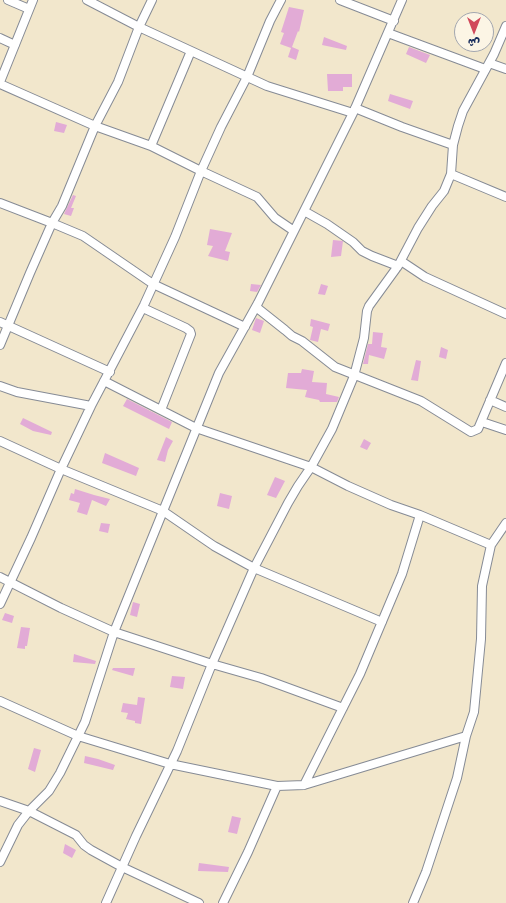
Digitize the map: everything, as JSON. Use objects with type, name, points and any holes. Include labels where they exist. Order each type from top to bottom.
[{"type":"street","points":[[8,0],[29,10]]},
{"type":"street","points":[[33,0],[0,83],[95,126],[151,146],[257,197],[275,218],[294,231]]},
{"type":"street","points":[[87,0],[139,27],[267,86],[354,110],[453,145]]},
{"type":"street","points":[[0,345],[52,223],[62,206],[95,126],[118,82],[139,27],[152,0]]},
{"type":"street","points":[[0,604],[91,406],[143,308],[201,171],[247,77],[270,21],[281,0]]},
{"type":"street","points":[[340,0],[394,21]]},
{"type":"street","points":[[0,862],[18,824],[49,791],[60,773],[85,722],[114,632],[219,373],[256,307],[354,110],[402,0]]},
{"type":"street","points":[[106,903],[177,751],[212,664],[254,568],[288,503],[311,467],[332,429],[354,376],[364,338],[367,312],[399,264],[418,228],[441,195],[451,174],[453,145],[463,111],[494,54],[506,26]]},
{"type":"street","points":[[388,33],[487,66],[506,69]]},
{"type":"street","points":[[0,38],[15,45]]},
{"type":"street","points":[[151,146],[191,51]]},
{"type":"street","points":[[451,174],[506,197]]},
{"type":"street","points":[[0,203],[52,223],[89,240],[153,284],[245,327]]},
{"type":"street","points":[[304,211],[327,224],[362,251],[372,256],[399,264],[506,314]]},
{"type":"street","points":[[256,307],[292,336],[302,341],[335,367],[354,376],[421,401],[471,432],[478,430],[506,363]]},
{"type":"street","points":[[143,308],[186,328],[191,334],[161,410]]},
{"type":"street","points":[[0,322],[110,372]]},
{"type":"street","points":[[104,381],[196,428],[311,467],[348,486],[391,505],[420,515],[491,545]]},
{"type":"street","points":[[0,386],[24,393],[91,406]]},
{"type":"street","points":[[490,400],[506,406]]},
{"type":"street","points":[[482,422],[506,430]]},
{"type":"street","points":[[0,441],[61,469],[163,511],[214,546],[254,568],[382,622]]},
{"type":"street","points":[[304,785],[360,674],[402,574],[420,515]]},
{"type":"street","points":[[413,903],[430,860],[457,778],[466,736],[474,712],[481,639],[482,586],[491,545],[506,523]]},
{"type":"street","points":[[0,577],[61,608],[114,632],[212,664],[261,678],[343,708]]},
{"type":"street","points":[[0,701],[78,736],[170,764],[277,786],[304,785],[466,736]]},
{"type":"street","points":[[223,903],[248,852],[277,786]]},
{"type":"street","points":[[0,801],[29,811],[76,835],[84,845],[91,850],[122,867],[199,903]]},
{"type":"building","points":[[289,7],[304,10],[299,32],[298,31],[292,47],[299,50],[296,60],[288,57],[291,48],[280,44],[284,33],[281,32]]},
{"type":"building","points":[[324,37],[347,46],[346,50],[322,45]]},
{"type":"building","points":[[409,47],[430,55],[426,63],[406,54]]},
{"type":"building","points":[[327,74],[352,74],[352,87],[343,87],[343,91],[328,91]]},
{"type":"building","points":[[390,94],[413,101],[410,109],[388,101]]},
{"type":"building","points":[[56,122],[67,125],[64,133],[54,131]]},
{"type":"building","points":[[73,195],[76,196],[71,208],[74,208],[71,216],[64,214]]},
{"type":"building","points":[[210,229],[232,233],[225,251],[230,252],[228,261],[208,256],[213,246],[207,245]]},
{"type":"building","points":[[333,240],[343,241],[341,256],[331,257]]},
{"type":"building","points":[[251,284],[261,285],[257,292],[250,291]]},
{"type":"building","points":[[321,284],[328,286],[325,295],[318,294]]},
{"type":"building","points":[[256,318],[264,321],[260,333],[252,330]]},
{"type":"building","points":[[311,319],[330,324],[328,331],[321,329],[318,342],[310,340],[313,327],[310,326]]},
{"type":"building","points":[[373,332],[383,333],[381,347],[387,348],[384,359],[369,355],[368,364],[363,364],[368,344],[372,344]]},
{"type":"building","points":[[441,347],[448,350],[446,359],[439,357]]},
{"type":"building","points":[[416,360],[421,361],[418,381],[411,380]]},
{"type":"building","points":[[302,369],[314,371],[312,382],[327,383],[326,394],[339,397],[337,402],[320,402],[319,400],[305,397],[307,390],[286,388],[288,373],[301,373]]},
{"type":"building","points":[[127,399],[172,422],[169,429],[123,406]]},
{"type":"building","points":[[23,418],[52,432],[51,435],[33,431],[20,424]]},
{"type":"building","points":[[166,437],[173,441],[168,450],[165,462],[157,460]]},
{"type":"building","points":[[364,439],[371,443],[367,450],[360,447]]},
{"type":"building","points":[[105,453],[139,468],[136,476],[102,463]]},
{"type":"building","points":[[275,477],[285,481],[276,498],[267,495]]},
{"type":"building","points":[[75,489],[110,499],[106,506],[92,500],[87,515],[77,512],[80,503],[69,500],[71,493],[74,494]]},
{"type":"building","points":[[220,493],[232,496],[229,509],[217,506]]},
{"type":"building","points":[[101,523],[110,524],[108,533],[99,531]]},
{"type":"building","points":[[133,602],[140,604],[137,617],[130,615]]},
{"type":"building","points":[[5,613],[14,616],[12,623],[2,620]]},
{"type":"building","points":[[21,627],[30,628],[27,646],[25,646],[25,649],[17,648]]},
{"type":"building","points":[[74,654],[96,661],[95,664],[73,662]]},
{"type":"building","points":[[113,668],[135,668],[133,676],[112,670]]},
{"type":"building","points":[[172,676],[185,677],[183,689],[170,687]]},
{"type":"building","points":[[138,697],[145,698],[141,724],[126,719],[128,713],[121,712],[123,703],[137,705]]},
{"type":"building","points":[[34,748],[41,750],[35,772],[28,769]]},
{"type":"building","points":[[85,756],[115,765],[113,770],[84,763]]},
{"type":"building","points":[[232,816],[241,818],[237,834],[228,832]]},
{"type":"building","points":[[65,844],[76,850],[72,858],[63,853]]},
{"type":"building","points":[[199,863],[229,867],[228,872],[198,871]]}]
